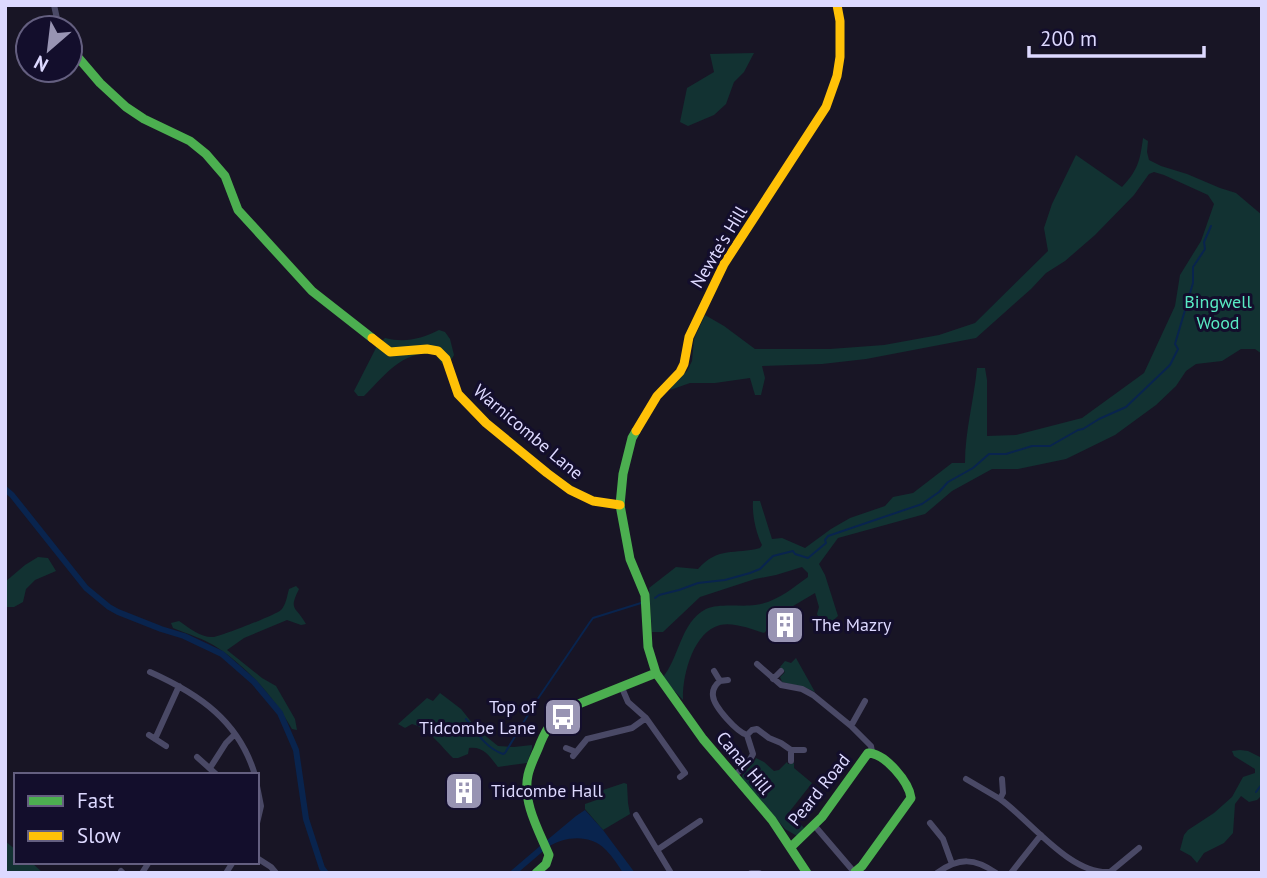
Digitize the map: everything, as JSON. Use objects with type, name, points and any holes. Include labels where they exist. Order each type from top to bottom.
[{"type":"street","name":"Newte's Hill","points":[[656,673],[648,648],[645,595],[630,559],[620,505],[623,474],[632,438],[657,396],[680,372],[689,337],[724,264],[826,107],[837,76],[840,57],[837,5]]},
{"type":"street","name":"Warnicombe Lane","points":[[84,64],[122,104],[146,120],[192,142],[206,153],[227,179],[238,210],[304,283],[322,299],[390,352],[434,349],[440,352],[447,361],[455,390],[464,402],[495,430],[567,488],[590,500],[620,505]]},
{"type":"street","points":[[757,664],[773,679],[781,670]]},
{"type":"street","points":[[714,671],[720,681]]},
{"type":"street","points":[[150,672],[179,686],[210,706],[235,734],[249,757],[254,773]]},
{"type":"street","points":[[536,873],[546,864],[549,855],[530,803],[527,782],[544,733],[553,718],[566,709],[656,673]]},
{"type":"street","name":"Canal Hill","points":[[656,673],[703,739],[772,820],[807,873]]},
{"type":"street","name":"Peard Road","points":[[773,679],[781,685],[807,691],[822,701],[871,746],[872,752]]},
{"type":"street","points":[[729,680],[715,685],[712,692],[715,703],[740,733],[747,735]]},
{"type":"street","points":[[166,746],[152,737],[179,686]]},
{"type":"street","points":[[622,688],[628,702],[646,719],[685,773],[680,777]]},
{"type":"street","points":[[851,726],[864,701]]},
{"type":"street","points":[[566,748],[574,754],[587,739],[632,728],[646,719]]},
{"type":"street","points":[[747,735],[757,729],[791,750],[804,750]]},
{"type":"street","points":[[210,768],[235,734]]},
{"type":"street","points":[[734,776],[752,757],[747,735]]},
{"type":"street","points":[[791,750],[791,761]]},
{"type":"street","name":"Peard Road","points":[[791,847],[822,817],[865,757],[872,752]]},
{"type":"street","name":"Peard Road","points":[[855,873],[911,798],[906,784],[880,756],[872,752]]},
{"type":"street","points":[[197,757],[215,773]]},
{"type":"street","points":[[966,779],[1009,805],[1064,855],[1084,866],[1110,872],[1139,848]]},
{"type":"street","points":[[1000,799],[1003,793],[1002,779]]},
{"type":"street","points":[[259,796],[259,814]]},
{"type":"street","points":[[636,814],[644,821],[671,873]]},
{"type":"street","points":[[657,850],[700,821]]},
{"type":"street","points":[[684,822],[688,829]]},
{"type":"street","points":[[930,823],[943,839],[952,864]]},
{"type":"street","points":[[814,825],[855,873]]},
{"type":"street","points":[[1011,873],[1041,835]]},
{"type":"street","points":[[259,859],[276,873]]},
{"type":"street","points":[[937,873],[962,861],[976,862],[996,873]]},
{"type":"street","points":[[751,873],[760,870]]},
{"type":"green space","points":[[754,53],[744,72],[734,82],[726,104],[714,115],[688,126],[680,122],[687,88],[714,72],[710,54]]},
{"type":"green space","name":"Bingwell Wood","points":[[1143,138],[1148,141],[1149,160],[1236,193],[1262,215],[1262,354],[1255,349],[1241,349],[1222,361],[1196,364],[1186,371],[1176,386],[1156,405],[1115,435],[1066,459],[1018,469],[992,469],[952,491],[925,514],[838,538],[819,564],[838,616],[826,627],[820,621],[815,593],[788,609],[770,610],[764,633],[731,624],[711,629],[696,645],[691,656],[683,700],[662,678],[685,632],[697,615],[711,607],[755,605],[770,601],[808,577],[808,573],[802,567],[700,597],[663,632],[652,632],[649,588],[676,567],[698,569],[720,554],[760,548],[762,545],[755,524],[753,501],[760,501],[772,539],[782,538],[805,548],[850,518],[885,506],[893,497],[913,493],[952,463],[965,463],[977,368],[985,368],[987,380],[987,436],[1016,435],[1082,418],[1144,373],[1175,306],[1180,275],[1201,241],[1214,204],[1208,195],[1164,175],[1154,172],[1149,174],[1134,195],[1095,235],[1065,261],[1046,273],[976,338],[866,359],[762,366],[765,378],[761,395],[755,395],[750,378],[690,383],[670,390],[692,361],[694,339],[705,315],[755,349],[830,349],[884,345],[939,335],[975,323],[1048,251],[1044,228],[1052,204],[1076,155],[1122,187],[1137,165]]},
{"type":"green space","points":[[439,330],[445,332],[450,339],[454,355],[451,360],[442,364],[436,355],[414,355],[387,372],[364,396],[358,396],[354,391],[377,346],[385,338],[413,339]]},
{"type":"green space","points":[[38,557],[48,558],[56,571],[35,580],[26,589],[23,602],[14,607],[5,607],[5,582]]},
{"type":"green space","points":[[296,586],[299,589],[294,605],[306,624],[287,620],[244,638],[227,650],[276,686],[295,719],[297,730],[292,729],[269,695],[240,665],[213,645],[173,628],[171,623],[179,621],[200,634],[218,636],[281,610],[289,589]]},
{"type":"green space","points":[[796,658],[815,692],[782,682],[780,677],[785,672],[780,667],[785,661],[791,663]]},
{"type":"green space","points":[[440,693],[461,709],[477,729],[498,746],[532,745],[527,763],[498,767],[486,753],[474,748],[469,748],[468,754],[453,758],[424,730],[412,724],[405,728],[398,724],[427,698],[433,701]]},
{"type":"green space","points":[[1240,750],[1262,758],[1262,795],[1249,802],[1241,796],[1235,804],[1233,833],[1224,843],[1204,853],[1197,863],[1180,850],[1184,835],[1232,797],[1243,777],[1255,773],[1255,769],[1234,756],[1232,751]]},
{"type":"green space","points":[[756,758],[774,771],[787,762],[794,763],[794,768],[812,783],[790,811],[804,828],[797,836],[785,829],[743,780],[742,776]]},
{"type":"green space","points":[[627,784],[630,814],[603,830],[585,809],[585,804],[605,797],[603,790]]},
{"type":"green space","points":[[5,841],[14,848],[14,864],[33,864],[43,873],[5,873]]},
{"type":"water","points":[[585,810],[635,873],[623,873],[606,850],[593,841],[570,839],[548,847],[546,841]]},
{"type":"waterway","points":[[655,598],[698,583],[725,580],[750,573],[760,569],[773,556],[793,551],[808,558],[826,543],[828,536],[922,504],[989,454],[1006,454],[1032,446],[1050,446],[1126,407],[1170,365],[1178,349],[1175,344],[1193,283],[1193,267],[1205,249],[1204,242],[1211,226]]},
{"type":"waterway","points":[[5,489],[86,588],[109,607],[222,654],[254,682],[280,713],[296,750],[306,819],[326,873]]},
{"type":"waterway","points":[[466,719],[487,744],[505,753],[537,700],[593,618],[641,603]]},
{"type":"waterway","points":[[1256,792],[1262,784]]},
{"type":"waterway","points":[[513,873],[547,844]]},
{"type":"traffic: fast","points":[[84,64],[126,107],[144,119],[190,141],[206,154],[225,176],[238,210],[312,291],[372,338]]},
{"type":"traffic: fast","points":[[636,431],[623,474],[620,505],[630,559],[645,595],[648,647],[656,673],[703,739],[772,820],[807,873]]},
{"type":"traffic: fast","points":[[536,873],[546,864],[549,855],[532,816],[527,785],[530,768],[546,732],[566,709],[656,673]]},
{"type":"traffic: fast","points":[[791,847],[822,817],[868,753],[875,754],[895,769],[906,784],[911,798],[855,872]]},
{"type":"traffic: slow","points":[[636,431],[657,396],[680,372],[689,337],[724,264],[826,107],[837,76],[840,57],[837,5]]},
{"type":"traffic: slow","points":[[372,338],[390,352],[427,349],[438,351],[446,359],[458,394],[486,423],[570,490],[593,501],[620,505]]},
{"type":"place","name":"The Mazry","points":[[785,625]]},
{"type":"place","name":"Top of Tidcombe Lane","points":[[563,717]]},
{"type":"place","name":"Tidcombe Hall","points":[[464,791]]}]
